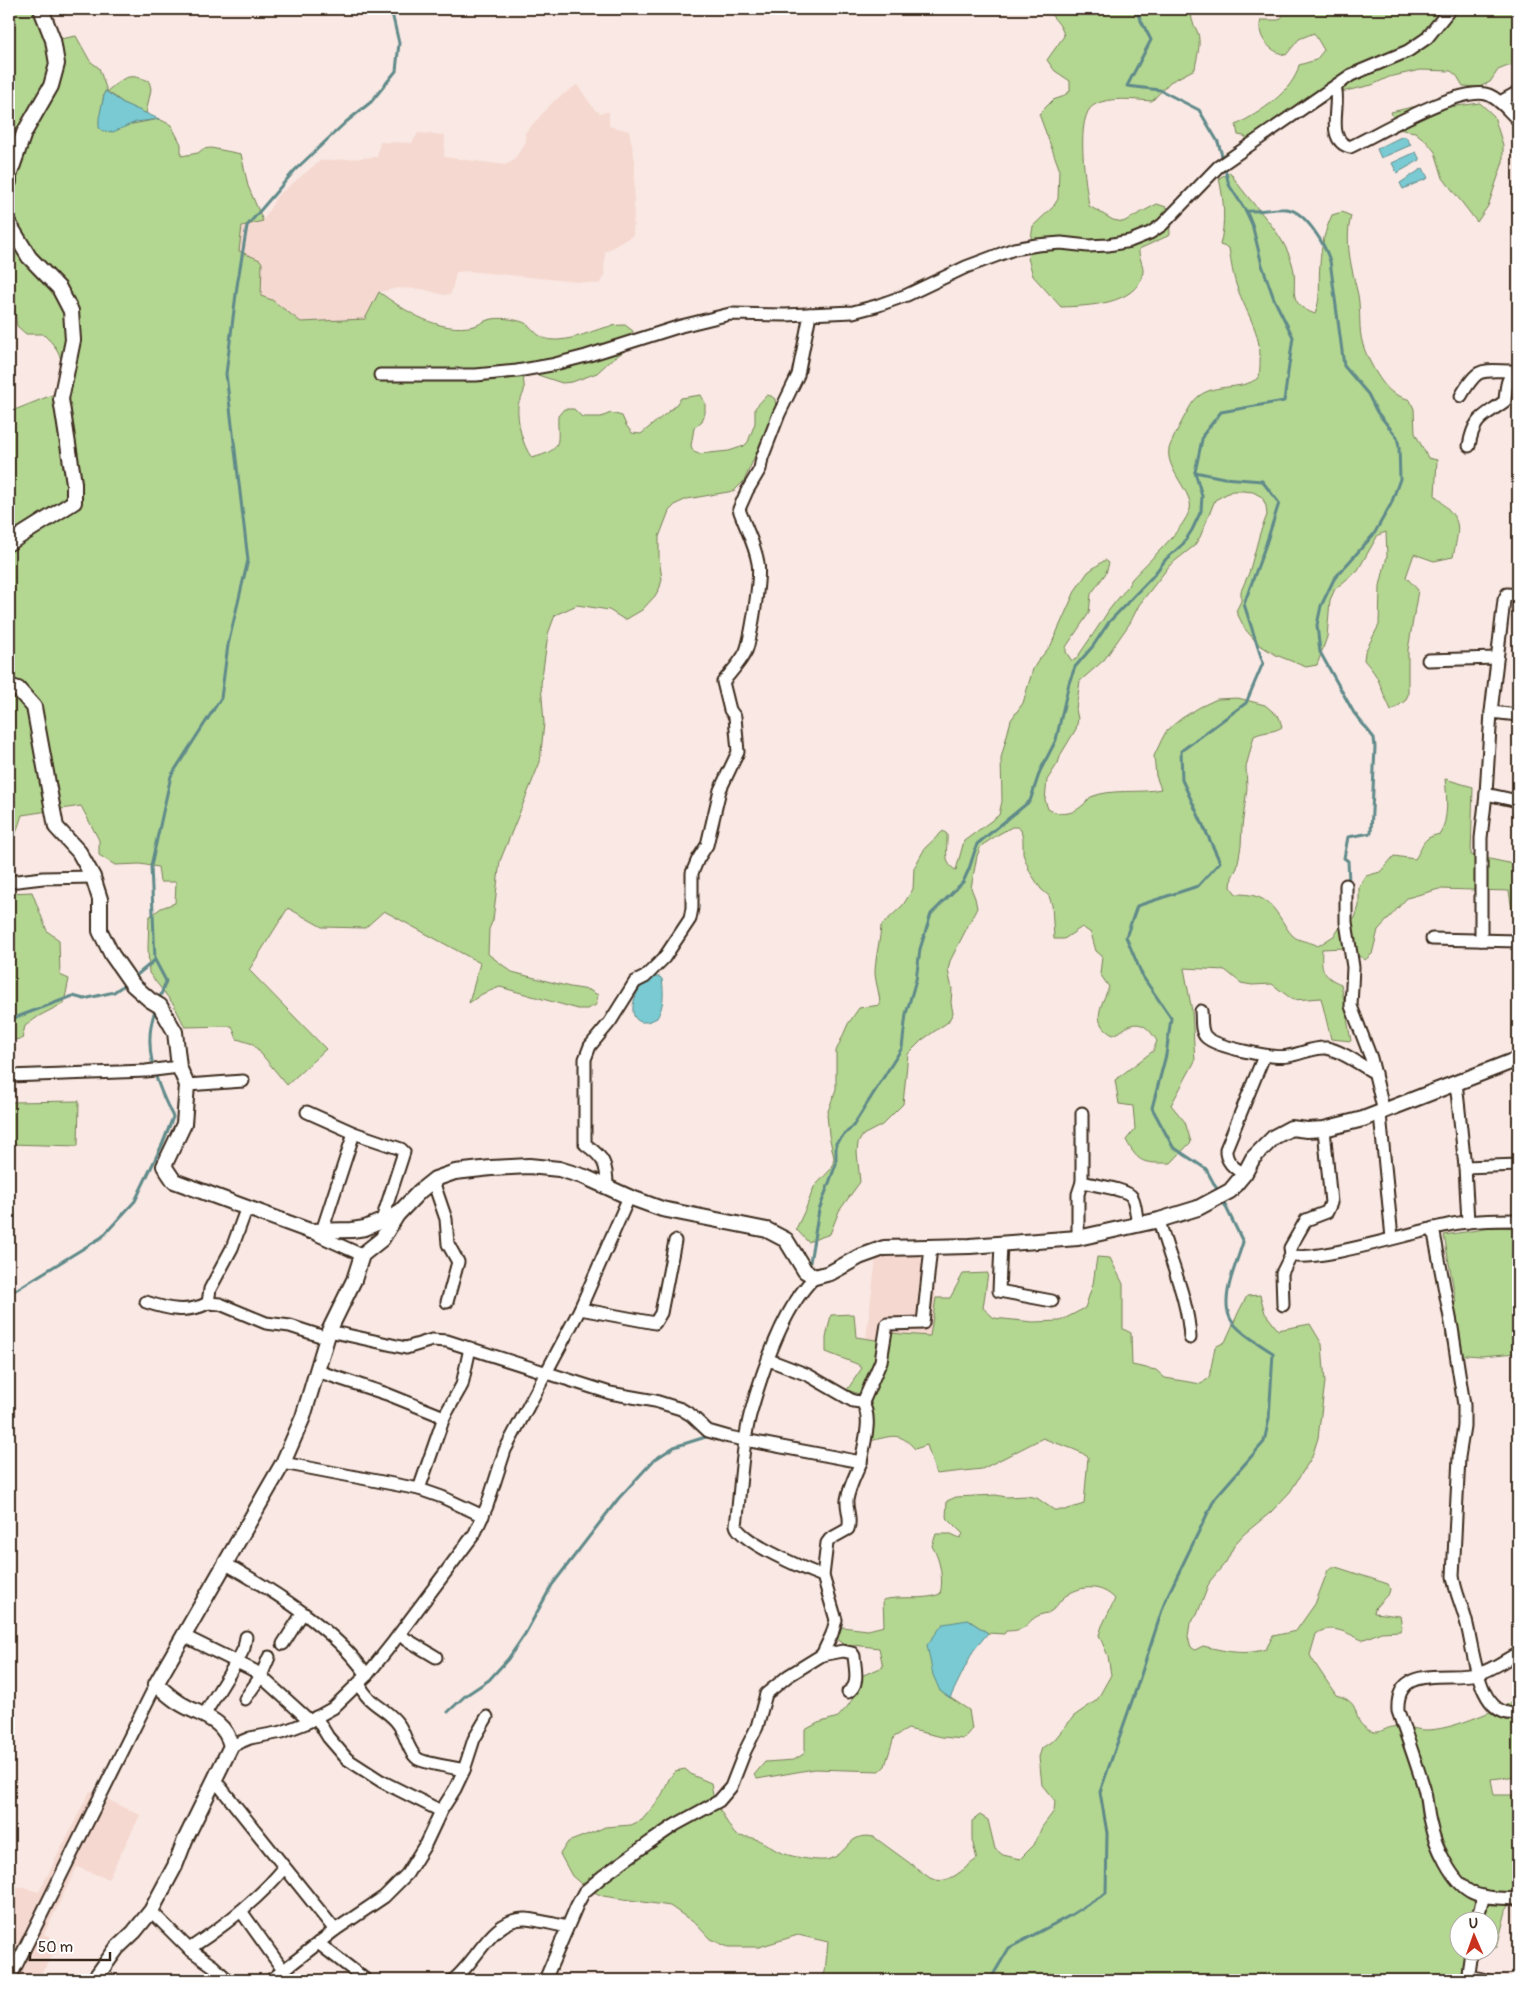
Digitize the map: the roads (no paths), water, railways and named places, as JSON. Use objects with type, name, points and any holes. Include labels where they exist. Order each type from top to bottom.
[{"type":"street","points":[[9,182],[9,176],[24,133],[51,86],[57,64],[53,40],[41,9]]},
{"type":"street","points":[[380,375],[476,375],[517,371],[568,360],[681,326],[730,314],[853,312],[907,295],[966,267],[1014,249],[1061,243],[1108,246],[1143,236],[1162,225],[1218,167],[1351,75],[1366,67],[1408,51],[1427,38],[1450,9]]},
{"type":"street","points":[[1332,89],[1336,91],[1337,100],[1336,135],[1341,143],[1350,147],[1416,113],[1477,93],[1486,94],[1500,102],[1518,120]]},
{"type":"street","points":[[1500,102],[1518,92]]},
{"type":"street","points":[[9,224],[29,257],[58,288],[71,311],[73,340],[61,399],[74,483],[74,502],[9,543]]},
{"type":"street","points":[[607,1187],[607,1171],[604,1160],[585,1144],[585,1059],[590,1046],[610,1022],[635,982],[645,977],[664,958],[690,919],[692,908],[692,873],[707,845],[720,790],[738,752],[735,717],[730,710],[723,682],[746,650],[758,585],[758,563],[750,534],[745,527],[739,509],[747,490],[760,469],[762,458],[779,414],[798,374],[810,314]]},
{"type":"street","points":[[1461,396],[1471,378],[1478,373],[1517,370]]},
{"type":"street","points":[[1469,446],[1471,432],[1480,419],[1486,412],[1505,401],[1509,376],[1517,370]]},
{"type":"street","points":[[1481,940],[1482,838],[1491,712],[1505,596],[1518,594]]},
{"type":"street","points":[[1428,660],[1497,658]]},
{"type":"street","points":[[9,686],[18,689],[34,707],[56,827],[79,852],[93,877],[100,899],[100,931],[124,974],[133,985],[155,1003],[175,1032],[179,1067],[187,1085],[184,1124],[164,1166],[174,1181],[212,1196],[316,1231],[362,1255]]},
{"type":"street","points":[[1491,712],[1518,715]]},
{"type":"street","points":[[1486,794],[1518,801]]},
{"type":"street","points":[[9,882],[42,878],[93,877]]},
{"type":"street","points":[[1346,885],[1346,922],[1353,967],[1352,1006],[1371,1058],[1382,1113],[1392,1238]]},
{"type":"street","points":[[1432,939],[1518,941]]},
{"type":"street","points":[[1201,1011],[1203,1031],[1207,1038],[1219,1044],[1264,1056],[1287,1057],[1326,1048],[1375,1073]]},
{"type":"street","points":[[1245,1173],[1229,1163],[1225,1156],[1226,1149],[1264,1056]]},
{"type":"street","points":[[811,1275],[830,1273],[876,1249],[1002,1244],[1078,1238],[1159,1220],[1198,1208],[1230,1191],[1245,1173],[1254,1158],[1274,1137],[1291,1128],[1307,1130],[1324,1128],[1382,1113],[1456,1082],[1518,1059]]},
{"type":"street","points":[[9,1076],[146,1071],[179,1067]]},
{"type":"street","points":[[187,1085],[242,1081]]},
{"type":"street","points":[[1456,1082],[1465,1167],[1468,1222]]},
{"type":"street","points":[[307,1112],[354,1133],[401,1149],[404,1152],[381,1223]]},
{"type":"street","points":[[1078,1238],[1078,1194],[1082,1182],[1082,1113]]},
{"type":"street","points":[[1283,1305],[1282,1273],[1291,1255],[1290,1248],[1303,1223],[1327,1212],[1331,1203],[1324,1128]]},
{"type":"street","points":[[316,1231],[354,1133]]},
{"type":"street","points":[[1465,1167],[1518,1165]]},
{"type":"street","points":[[9,1980],[156,1684],[283,1463],[303,1417],[328,1334],[354,1280],[362,1255],[382,1240],[397,1215],[420,1191],[444,1175],[464,1170],[529,1166],[559,1169],[662,1209],[767,1230],[786,1240],[811,1275]]},
{"type":"street","points":[[433,1181],[446,1218],[448,1244],[458,1262],[447,1302]]},
{"type":"street","points":[[1082,1182],[1127,1192],[1133,1198],[1138,1224]]},
{"type":"street","points":[[94,1980],[117,1948],[152,1911],[231,1746],[250,1738],[282,1732],[314,1719],[332,1708],[363,1679],[399,1635],[475,1533],[483,1516],[505,1450],[580,1309],[629,1197]]},
{"type":"street","points":[[208,1303],[210,1289],[232,1248],[247,1207]]},
{"type":"street","points":[[316,1231],[352,1230],[381,1223],[397,1215]]},
{"type":"street","points":[[1159,1220],[1165,1247],[1186,1304],[1190,1338]]},
{"type":"street","points":[[1291,1255],[1298,1257],[1329,1254],[1433,1228],[1468,1222],[1518,1220]]},
{"type":"street","points":[[1433,1228],[1464,1405],[1464,1426],[1459,1457],[1454,1587],[1466,1620],[1483,1690],[1494,1706],[1504,1713],[1510,1715],[1518,1713]]},
{"type":"street","points":[[580,1309],[655,1323],[661,1313],[675,1241]]},
{"type":"street","points":[[1002,1244],[999,1291],[1052,1301]]},
{"type":"street","points":[[862,1402],[881,1361],[887,1324],[922,1323],[931,1247]]},
{"type":"street","points":[[811,1275],[808,1284],[784,1321],[750,1415],[737,1530],[777,1557],[819,1574]]},
{"type":"street","points":[[146,1302],[166,1309],[184,1310],[208,1303],[220,1304],[266,1323],[406,1348],[437,1339],[610,1393],[655,1401],[680,1409],[691,1415],[708,1431],[861,1462]]},
{"type":"street","points":[[419,1489],[444,1417],[462,1385],[470,1348]]},
{"type":"street","points":[[769,1360],[808,1375],[854,1401],[862,1402]]},
{"type":"street","points":[[317,1370],[387,1394],[444,1417]]},
{"type":"street","points":[[822,1655],[836,1623],[819,1574],[827,1543],[830,1539],[848,1529],[850,1525],[847,1502],[861,1462],[868,1420],[867,1412],[862,1402]]},
{"type":"street","points":[[283,1463],[419,1489],[442,1497],[483,1516]]},
{"type":"street","points":[[226,1564],[258,1582],[314,1621],[349,1652],[363,1679],[366,1698],[398,1723],[413,1754],[419,1759],[464,1770]]},
{"type":"street","points":[[283,1644],[302,1614]]},
{"type":"street","points":[[399,1635],[436,1657]]},
{"type":"street","points":[[184,1636],[261,1676],[314,1719],[347,1759],[381,1781],[441,1811]]},
{"type":"street","points":[[204,1715],[237,1662],[244,1648],[246,1637]]},
{"type":"street","points":[[545,1980],[580,1898],[603,1876],[650,1842],[675,1825],[711,1806],[726,1794],[731,1787],[745,1750],[757,1727],[766,1694],[788,1676],[822,1655],[843,1651],[852,1653],[854,1656],[855,1682],[853,1689],[848,1692]]},
{"type":"street","points":[[1518,1653],[1478,1674],[1428,1677],[1415,1680],[1404,1686],[1398,1698],[1398,1712],[1425,1791],[1430,1824],[1448,1867],[1461,1885],[1472,1893],[1518,1899]]},
{"type":"street","points":[[245,1699],[261,1676],[269,1657]]},
{"type":"street","points":[[156,1684],[178,1703],[220,1724],[225,1730],[231,1746]]},
{"type":"street","points":[[271,1980],[335,1930],[384,1896],[407,1874],[455,1789],[464,1770],[474,1739],[487,1717]]},
{"type":"street","points":[[214,1779],[335,1930]]},
{"type":"street","points":[[189,1949],[224,1926],[271,1884],[284,1868]]},
{"type":"street","points":[[1479,1912],[1484,1896]]},
{"type":"street","points":[[152,1911],[189,1949],[213,1966],[228,1980]]},
{"type":"street","points":[[241,1911],[283,1970]]},
{"type":"street","points":[[453,1980],[468,1967],[498,1928],[508,1923],[524,1919],[567,1928]]},
{"type":"street","points":[[318,1943],[366,1980]]},
{"type":"street","points":[[1470,1962],[1468,1978],[1487,1980]]},
{"type":"water","points":[[105,91],[125,104],[159,119],[136,122],[113,132],[103,131],[99,128],[99,118]]},
{"type":"water","points":[[1401,137],[1406,137],[1411,145],[1381,158],[1377,149]]},
{"type":"water","points":[[1416,152],[1420,160],[1397,173],[1392,163]]},
{"type":"water","points":[[1423,168],[1428,178],[1403,189],[1400,183]]},
{"type":"water","points":[[653,977],[660,977],[662,979],[661,1009],[657,1018],[646,1022],[639,1021],[634,1016],[634,1000],[644,983]]},
{"type":"water","points":[[968,1620],[988,1633],[973,1651],[950,1698],[940,1691],[933,1675],[927,1645],[943,1624]]},
{"type":"waterway","points":[[132,979],[155,960],[151,866],[171,776],[221,698],[228,645],[248,560],[226,374],[247,226],[295,170],[346,122],[371,102],[396,71],[399,43],[391,9]]},
{"type":"waterway","points":[[1135,9],[1151,40],[1127,86],[1160,90],[1199,110],[1218,142],[1223,159]]},
{"type":"waterway","points":[[1219,1193],[1206,1169],[1173,1147],[1152,1108],[1166,1055],[1171,1018],[1143,977],[1126,937],[1137,906],[1198,886],[1220,862],[1182,780],[1181,751],[1246,703],[1263,663],[1244,604],[1279,503],[1262,481],[1224,478],[1195,472],[1203,435],[1221,412],[1284,401],[1293,337],[1274,299],[1262,265],[1252,224],[1229,185],[1224,165]]},
{"type":"waterway","points":[[1246,211],[1281,209],[1293,211],[1307,222],[1319,238],[1330,261],[1344,366],[1368,394],[1377,412],[1397,437],[1399,447],[1400,479],[1391,504],[1374,534],[1334,579],[1321,606],[1317,625],[1320,652],[1354,713],[1374,738],[1371,833],[1348,837],[1344,858],[1348,861],[1349,883]]},
{"type":"waterway","points":[[809,1268],[819,1210],[836,1164],[836,1143],[853,1126],[902,1048],[906,1014],[916,980],[920,949],[931,914],[963,882],[977,844],[1030,801],[1040,771],[1056,740],[1069,683],[1075,667],[1093,646],[1109,622],[1153,576],[1166,559],[1183,544],[1192,530],[1201,511],[1202,496],[1195,472]]},
{"type":"waterway","points":[[155,960],[166,981],[159,1000]]},
{"type":"waterway","points":[[9,1020],[73,996],[84,999],[114,992],[127,983]]},
{"type":"waterway","points":[[9,1294],[102,1237],[135,1201],[162,1145],[173,1117],[161,1091],[152,1064],[150,1036],[156,1008]]},
{"type":"waterway","points":[[990,1980],[1009,1948],[1071,1915],[1106,1893],[1107,1833],[1100,1792],[1165,1601],[1215,1498],[1264,1442],[1269,1419],[1273,1353],[1255,1342],[1237,1327],[1227,1310],[1228,1290],[1243,1242],[1222,1199]]},
{"type":"waterway","points":[[765,1385],[770,1369]]},
{"type":"waterway","points":[[448,1712],[465,1696],[489,1680],[508,1659],[525,1634],[552,1585],[618,1499],[654,1460],[674,1447],[712,1435]]}]
